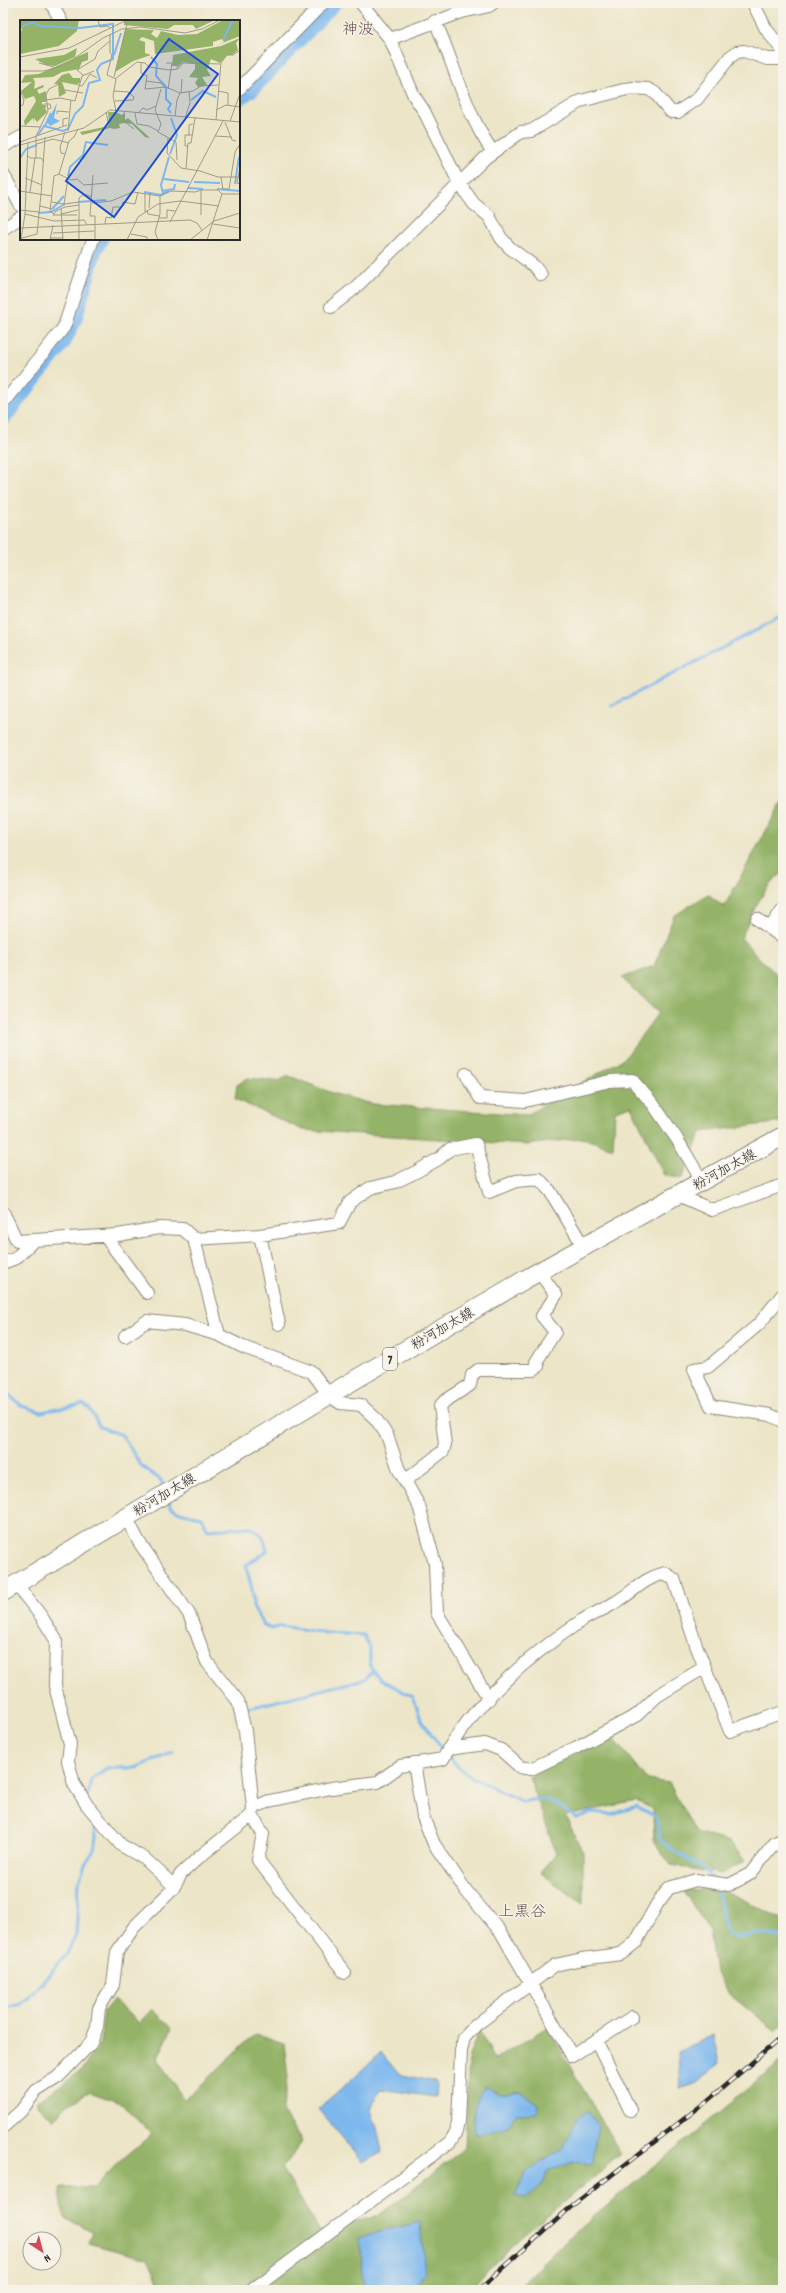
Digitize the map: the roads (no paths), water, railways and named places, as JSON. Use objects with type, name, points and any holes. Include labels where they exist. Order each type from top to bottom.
[{"type":"main road","name":"粉河加太線","points":[[10,1588],[329,1395],[539,1272],[783,1136]]},
{"type":"street","points":[[51,3],[60,20]]},
{"type":"street","points":[[240,88],[323,3]]},
{"type":"street","points":[[361,3],[390,39],[414,96],[424,111],[459,183],[474,204],[489,216],[501,238],[510,248],[534,266],[541,275]]},
{"type":"street","points":[[390,39],[435,21],[462,12],[489,6],[493,3]]},
{"type":"street","points":[[754,3],[766,29],[783,52]]},
{"type":"street","points":[[435,21],[449,52],[480,133],[493,152]]},
{"type":"street","points":[[331,307],[360,282],[459,183],[493,152],[521,132],[531,131],[581,101],[631,88],[642,88],[655,93],[671,112],[678,112],[697,99],[730,57],[737,52],[744,51],[767,59],[783,59]]},
{"type":"street","points":[[3,147],[20,138]]},
{"type":"street","points":[[3,174],[20,204]]},
{"type":"street","points":[[3,229],[20,218]]},
{"type":"street","points":[[3,404],[64,327],[93,240]]},
{"type":"street","points":[[770,928],[783,909]]},
{"type":"street","points":[[758,919],[783,938]]},
{"type":"street","points":[[466,1074],[480,1098],[525,1101],[610,1081],[632,1080],[669,1127],[702,1181]]},
{"type":"street","points":[[194,1239],[260,1235],[339,1223],[350,1202],[370,1188],[395,1182],[416,1172],[440,1158],[450,1148],[476,1144],[489,1192],[516,1181],[539,1179],[550,1191],[584,1247]]},
{"type":"street","points":[[678,1195],[712,1210],[783,1185]]},
{"type":"street","points":[[3,1212],[17,1241],[105,1236],[159,1228],[184,1229],[194,1239],[212,1316],[219,1334]]},
{"type":"street","points":[[260,1235],[279,1324]]},
{"type":"street","points":[[105,1236],[147,1293]]},
{"type":"street","points":[[3,1263],[16,1258],[34,1240]]},
{"type":"street","points":[[405,1481],[443,1451],[445,1444],[440,1406],[470,1385],[472,1375],[478,1370],[533,1370],[538,1366],[536,1362],[556,1332],[542,1316],[556,1295],[539,1272]]},
{"type":"street","points":[[783,1294],[759,1324],[708,1367],[694,1369],[712,1406],[770,1415],[783,1421]]},
{"type":"street","points":[[125,1336],[147,1321],[185,1325],[219,1334],[244,1347],[312,1372],[329,1395],[340,1403],[360,1405],[375,1418],[387,1435],[405,1481],[419,1506],[435,1564],[437,1613],[489,1699]]},
{"type":"street","points":[[126,1517],[139,1542],[189,1614],[207,1662],[238,1702],[245,1731],[253,1811],[263,1834],[258,1860],[345,1973]]},
{"type":"street","points":[[3,2127],[21,2111],[36,2091],[58,2077],[91,2043],[97,2027],[99,2008],[113,1985],[117,1952],[134,1927],[174,1886],[181,1874],[253,1811],[269,1801],[301,1796],[331,1788],[378,1782],[400,1766],[443,1759],[452,1742],[489,1699],[526,1661],[582,1621],[618,1601],[650,1577],[664,1573],[674,1578],[705,1667],[730,1731],[783,1712]]},
{"type":"street","points":[[10,1588],[41,1616],[56,1640],[55,1686],[68,1738],[68,1761],[74,1784],[87,1805],[121,1845],[145,1859],[174,1886]]},
{"type":"street","points":[[448,1749],[485,1744],[501,1750],[520,1767],[531,1769],[577,1747],[637,1715],[657,1696],[705,1667]]},
{"type":"street","points":[[414,1763],[423,1816],[434,1844],[467,1892],[501,1932],[572,2056],[632,2017]]},
{"type":"street","points":[[252,2290],[450,2142],[456,2132],[458,2122],[461,2051],[464,2038],[476,2025],[530,1982],[555,1965],[582,1959],[621,1954],[636,1942],[657,1904],[669,1888],[696,1880],[730,1884],[750,1874],[775,1843],[783,1839]]},
{"type":"street","points":[[596,2040],[630,2110]]},
{"type":"water","points":[[714,2035],[720,2063],[698,2083],[680,2089],[678,2051]]},
{"type":"water","points":[[381,2053],[402,2075],[436,2082],[435,2097],[381,2089],[370,2109],[377,2127],[382,2152],[363,2162],[318,2109]]},
{"type":"water","points":[[485,2087],[500,2094],[520,2091],[538,2104],[537,2113],[516,2114],[508,2126],[476,2136],[474,2110],[475,2105]]},
{"type":"water","points":[[588,2111],[598,2125],[591,2164],[574,2162],[548,2171],[543,2184],[526,2198],[515,2196],[526,2172],[562,2149],[578,2118]]},
{"type":"water","points":[[420,2222],[425,2272],[414,2290],[365,2290],[359,2237]]},
{"type":"waterway","points":[[240,96],[251,89],[333,3]]},
{"type":"waterway","points":[[3,417],[62,343],[73,321],[94,249],[99,240]]},
{"type":"waterway","points":[[612,706],[783,616]]},
{"type":"waterway","points":[[3,1390],[22,1406],[41,1412],[83,1404],[89,1408],[100,1427],[122,1435],[142,1467],[161,1480],[163,1487]]},
{"type":"waterway","points":[[169,1499],[170,1507],[180,1512],[201,1517],[208,1530],[250,1527],[263,1536],[267,1551],[246,1565],[253,1594],[253,1607],[264,1626],[272,1629],[281,1626],[326,1633],[364,1635],[370,1649],[370,1666],[380,1679],[413,1697],[421,1719],[444,1752]]},
{"type":"waterway","points":[[245,1709],[365,1679],[374,1670]]},
{"type":"waterway","points":[[88,1796],[91,1779],[107,1768],[136,1768],[173,1752]]},
{"type":"waterway","points":[[448,1756],[463,1771],[493,1788],[523,1802],[539,1799],[552,1802],[564,1808],[576,1818],[592,1812],[611,1814],[637,1807],[656,1817],[660,1839],[673,1850],[704,1868],[712,1879]]},
{"type":"waterway","points":[[3,2009],[21,2004],[28,1998],[66,1955],[76,1935],[79,1881],[85,1864],[94,1850],[96,1836],[94,1819]]},
{"type":"waterway","points":[[715,1885],[728,1934],[736,1938],[761,1933],[783,1938]]},
{"type":"railway","points":[[479,2290],[573,2205],[707,2101],[783,2036]]},
{"type":"district","name":"神波","points":[[358,28]]},
{"type":"district","name":"上黒谷","points":[[522,1910]]}]
